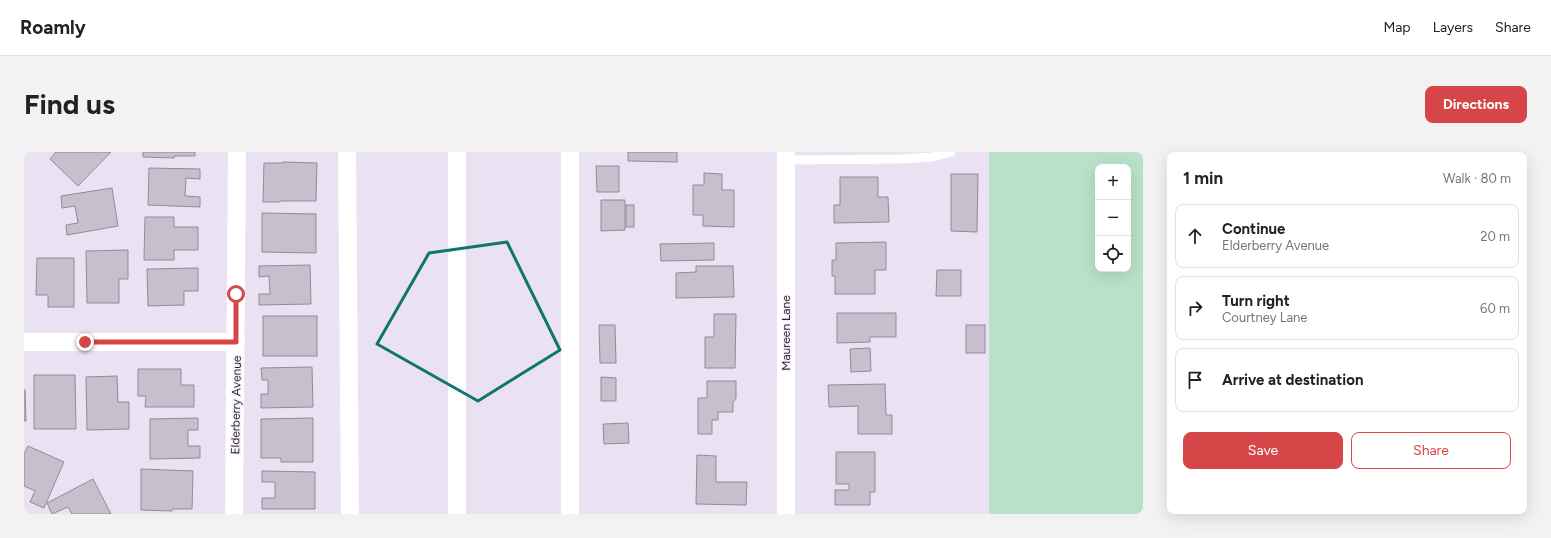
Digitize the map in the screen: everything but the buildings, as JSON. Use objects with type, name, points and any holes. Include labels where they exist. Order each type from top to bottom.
[{"type":"street","name":"Elderberry Avenue","points":[[234,514],[237,152]]},
{"type":"street","points":[[347,152],[350,514]]},
{"type":"street","points":[[457,514],[458,152]]},
{"type":"street","points":[[570,152],[570,514]]},
{"type":"street","name":"Maureen Lane","points":[[786,156],[786,514]]},
{"type":"street","points":[[24,342],[236,342]]},
{"type":"lane","points":[[786,156],[902,159],[932,157],[951,152]]},
{"type":"highlighted area","points":[[507,242],[560,350],[478,401],[377,344],[429,253]]},
{"type":"green space","points":[[989,152],[1143,152],[1143,514],[989,514]]},
{"type":"route","points":[[85,342],[236,342],[236,294]]}]
